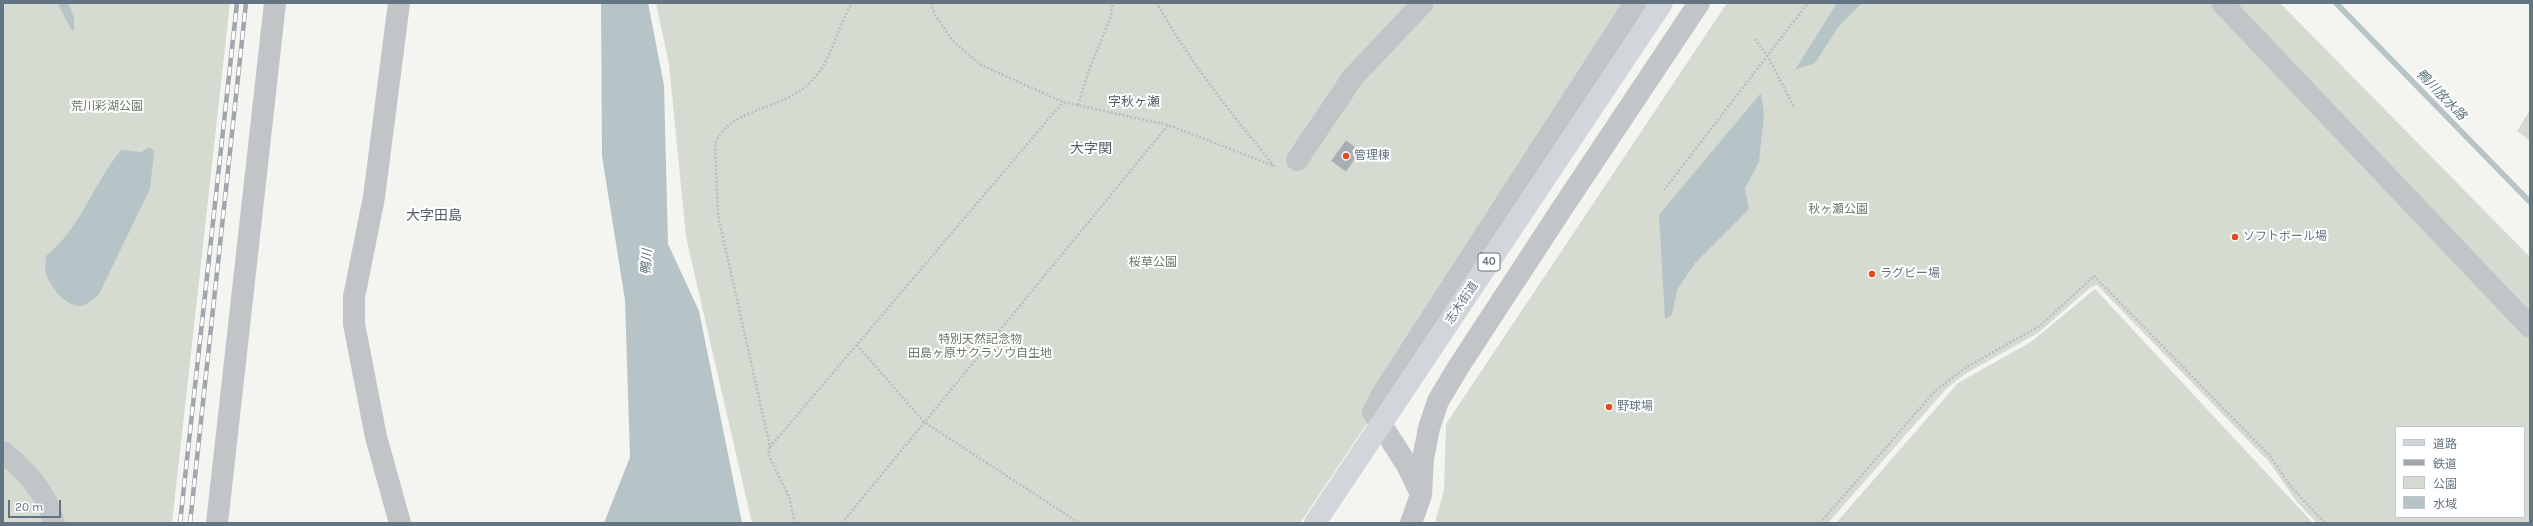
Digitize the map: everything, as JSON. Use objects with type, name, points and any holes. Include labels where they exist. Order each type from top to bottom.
[{"type":"main road","name":"志木街道","points":[[1315,522],[1662,3]]},
{"type":"street","points":[[217,523],[275,3]]},
{"type":"street","points":[[399,3],[374,197],[354,297],[354,324],[376,438],[400,523]]},
{"type":"street","points":[[1297,160],[1353,77],[1423,3]]},
{"type":"street","points":[[1421,495],[1407,465],[1373,412],[1391,380],[1635,3]]},
{"type":"street","points":[[1411,523],[1421,495],[1423,459],[1429,428],[1438,401],[1506,293],[1700,3]]},
{"type":"street","points":[[2222,3],[2530,327]]},
{"type":"street","points":[[3,452],[36,484],[46,500],[54,523]]},
{"type":"path","points":[[770,447],[718,215],[715,144],[719,134],[729,124],[738,118],[792,96],[818,75],[828,60],[843,18],[852,3]]},
{"type":"path","points":[[931,3],[944,29],[964,52],[981,65],[1062,102],[1168,125],[1274,166],[1220,100],[1169,25],[1157,3]]},
{"type":"path","points":[[1078,105],[1089,70],[1110,19],[1113,3]]},
{"type":"path","points":[[1664,190],[1808,3]]},
{"type":"path","points":[[1755,39],[1767,55],[1794,107]]},
{"type":"path","points":[[795,523],[789,497],[768,454],[770,447],[1062,102]]},
{"type":"path","points":[[842,523],[1168,125]]},
{"type":"path","points":[[1820,523],[1935,391],[1968,366],[2040,326],[2094,276],[2270,456],[2292,488],[2325,523]]},
{"type":"path","points":[[857,345],[924,422],[1079,523]]},
{"type":"green space","name":"荒川彩湖公園","points":[[3,3],[230,3],[172,523],[3,523]]},
{"type":"green space","name":"桜草公園","points":[[656,3],[1650,3],[1300,523],[752,523],[686,237],[669,64]]},
{"type":"green space","name":"秋ヶ瀬公園","points":[[1727,3],[2280,3],[2530,257],[2530,523],[2317,523],[2297,502],[2269,462],[2097,285],[2091,287],[2038,333],[1965,374],[1946,389],[1828,523],[1435,523],[1444,490],[1446,424]]},
{"type":"green space","points":[[2530,110],[2530,141],[2517,131]]},
{"type":"green space","points":[[2095,289],[2313,523],[1836,523],[1958,383],[2031,342]]},
{"type":"water","points":[[58,3],[68,3],[74,17],[74,31],[70,28]]},
{"type":"water","name":"鴨川","points":[[601,3],[648,3],[664,85],[668,244],[699,311],[742,523],[604,523],[630,457],[625,300],[602,156]]},
{"type":"water","points":[[1837,3],[1862,3],[1839,26],[1815,63],[1795,70]]},
{"type":"water","points":[[1761,93],[1764,115],[1759,162],[1745,188],[1749,209],[1695,263],[1677,290],[1672,315],[1665,319],[1659,215]]},
{"type":"water","points":[[150,147],[154,151],[150,189],[99,294],[91,302],[80,306],[69,303],[53,287],[46,275],[46,256],[69,232],[102,177],[121,150],[141,152]]},
{"type":"building","name":"管理棟","points":[[1346,140],[1361,151],[1346,172],[1331,161]]},
{"type":"waterway","name":"鴨川放水路","points":[[2336,3],[2530,202]]},
{"type":"railway","points":[[180,523],[237,3]]},
{"type":"railway","points":[[190,523],[246,3]]},
{"type":"place","name":"管理棟","points":[[1346,156]]},
{"type":"place","name":"ソフトボール場","points":[[2235,237]]},
{"type":"place","name":"ラグビー場","points":[[1872,274]]},
{"type":"place","name":"野球場","points":[[1609,407]]},
{"type":"district","name":"字秋ヶ瀬","points":[[1134,102]]},
{"type":"district","name":"大字関","points":[[1091,149]]},
{"type":"district","name":"大字田島","points":[[434,216]]},
{"type":"park label","name":"特別天然記念物 田島ヶ原サクラソウ自生地","points":[[980,347]]}]
